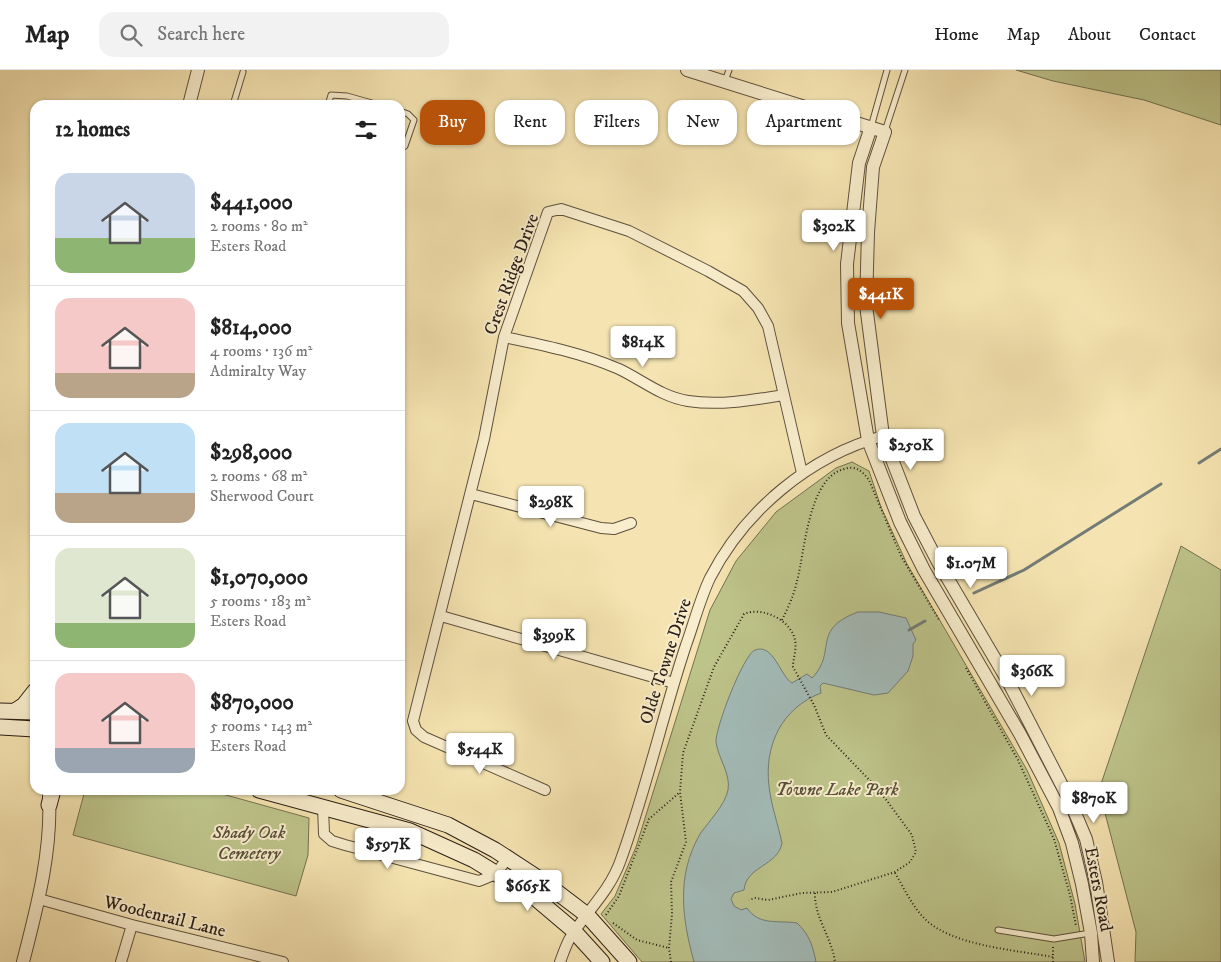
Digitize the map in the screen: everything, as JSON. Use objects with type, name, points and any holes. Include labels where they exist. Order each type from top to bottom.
[{"type":"main road","points":[[8,711],[24,705],[30,697]]},
{"type":"main road","points":[[8,711],[30,712]]},
{"type":"main road","points":[[0,727],[30,729]]},
{"type":"main road","points":[[278,795],[410,831],[467,856],[533,896],[575,932],[602,962]]},
{"type":"main road","points":[[356,795],[448,825],[495,850],[506,860],[541,880],[587,915],[629,962]]},
{"type":"street","points":[[189,100],[198,70]]},
{"type":"street","points":[[687,70],[727,76],[884,132]]},
{"type":"street","name":"Esters Road","points":[[871,127],[859,163],[847,264],[848,323],[868,440],[900,522],[924,570],[1020,734],[1059,808],[1072,843],[1091,932],[1093,962]]},
{"type":"street","name":"Esters Road","points":[[884,132],[873,167],[868,232],[866,305],[883,436],[914,516],[938,562],[1008,681],[1070,801],[1086,839],[1105,932],[1108,962]]},
{"type":"street","name":"Crest Ridge Drive","points":[[545,790],[424,737],[416,730],[412,721],[471,494],[504,337],[548,212],[560,210],[629,231],[708,270],[743,291],[758,308],[768,326],[775,348],[802,473]]},
{"type":"street","points":[[504,337],[589,357],[687,401],[742,401],[784,395]]},
{"type":"street","name":"Olde Towne Drive","points":[[560,962],[575,932],[603,895],[619,865],[638,809],[674,683],[705,590],[718,565],[755,515],[802,473],[846,447],[883,436]]},
{"type":"street","points":[[471,494],[601,528],[614,528],[631,523]]},
{"type":"street","points":[[440,616],[674,683]]},
{"type":"street","points":[[23,962],[39,899],[50,822],[50,795]]},
{"type":"street","points":[[323,807],[324,834],[332,841],[479,881],[496,874],[506,860]]},
{"type":"street","name":"Woodenrail Lane","points":[[39,899],[132,925],[282,962]]},
{"type":"street","points":[[121,962],[132,925]]},
{"type":"street","points":[[1091,932],[1105,932]]},
{"type":"lane","name":"Esters Road","points":[[871,127],[887,70]]},
{"type":"lane","name":"Esters Road","points":[[884,132],[905,70]]},
{"type":"lane","points":[[234,100],[242,72]]},
{"type":"lane","points":[[330,100],[331,95],[347,96],[361,100]]},
{"type":"lane","points":[[405,113],[414,120],[405,146]]},
{"type":"lane","points":[[998,930],[1054,939],[1091,932]]},
{"type":"path","points":[[782,620],[797,583],[807,528],[821,488],[830,477],[841,469],[852,467],[861,470],[869,480],[901,556],[941,624]]},
{"type":"path","points":[[671,962],[669,948],[672,914],[671,882],[686,842],[680,792],[683,753],[714,668],[744,614],[751,611],[766,613],[782,620],[790,627],[795,639],[796,652],[793,667],[814,705],[826,736],[879,790],[912,835],[916,852],[910,862],[895,872],[832,892],[802,893],[768,900],[755,898],[749,900]]},
{"type":"path","points":[[965,665],[1018,760],[1054,839],[1070,895],[1078,935]]},
{"type":"path","points":[[669,948],[637,940],[621,931],[605,916],[619,896],[649,819],[680,792]]},
{"type":"path","points":[[895,872],[925,919],[943,930],[958,938],[1052,957]]},
{"type":"path","points":[[815,893],[814,904],[828,933],[835,962]]},
{"type":"path","points":[[1052,962],[1054,939]]},
{"type":"green space","points":[[1016,70],[1221,70],[1221,125],[1144,100],[1053,81]]},
{"type":"green space","name":"Towne Lake Park","points":[[852,462],[869,471],[881,507],[907,564],[1027,770],[1059,843],[1075,904],[1085,962],[642,962],[601,914],[615,896],[636,847],[710,610],[736,561],[776,512],[836,468]]},
{"type":"green space","points":[[1181,546],[1221,570],[1221,962],[1135,962],[1136,932],[1099,790]]},
{"type":"green space","name":"Shady Oak Cemetery","points":[[84,795],[226,795],[309,818],[308,855],[296,896],[73,835]]},
{"type":"water","points":[[858,612],[879,612],[906,618],[916,640],[913,644],[913,656],[908,671],[888,693],[874,695],[823,683],[820,686],[821,693],[807,700],[786,718],[773,743],[768,771],[771,800],[782,843],[775,857],[750,876],[744,890],[734,893],[731,899],[734,906],[741,910],[747,908],[757,918],[797,923],[805,931],[810,941],[816,962],[694,962],[684,913],[684,881],[692,850],[700,834],[724,801],[728,790],[728,778],[716,742],[720,723],[737,678],[750,655],[755,650],[762,649],[772,656],[792,683],[807,674],[812,678],[823,659],[829,634],[834,626],[843,619]]},
{"type":"waterway","points":[[1199,463],[1221,449]]},
{"type":"waterway","points":[[974,593],[1024,570],[1161,484]]},
{"type":"waterway","points":[[909,630],[925,621]]}]
